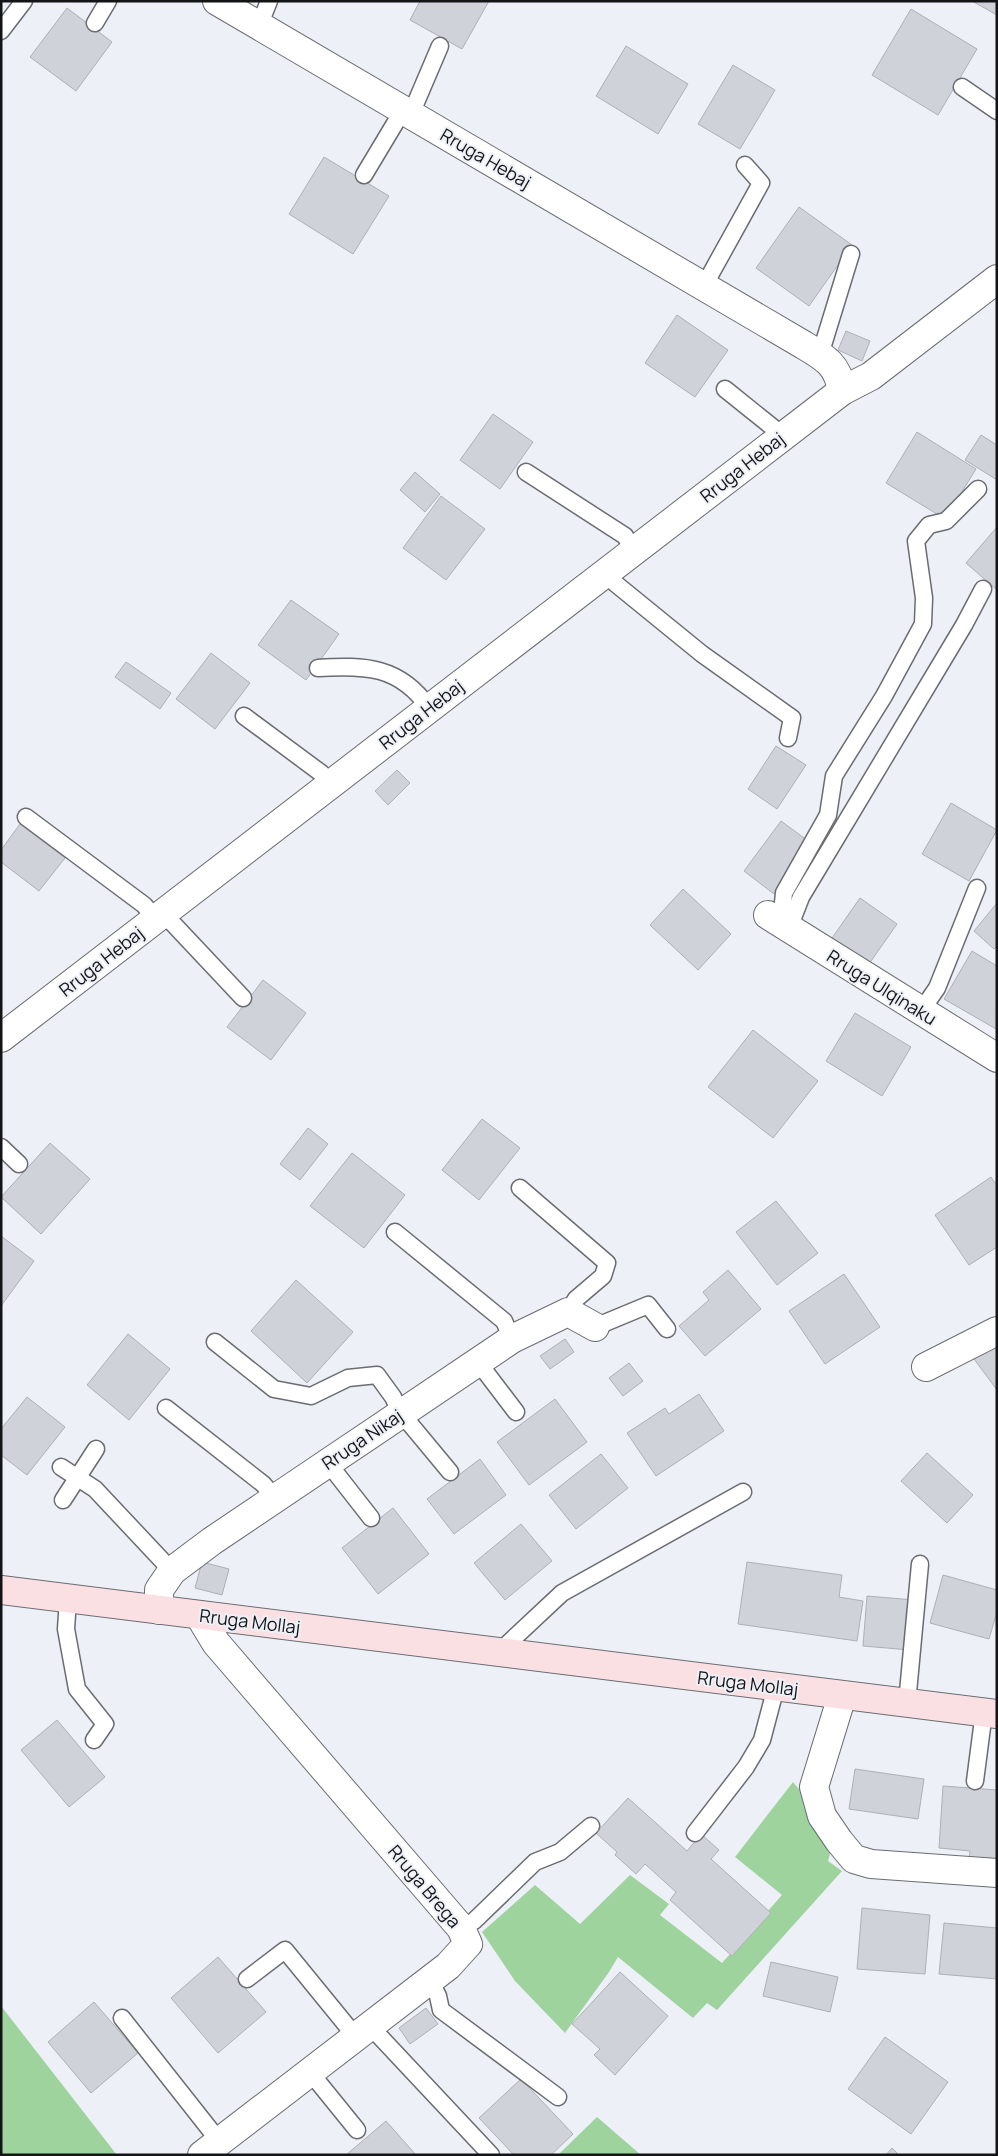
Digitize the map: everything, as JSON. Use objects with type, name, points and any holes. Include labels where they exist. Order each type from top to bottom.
[{"type":"street","name":"Rruga Hebaj","points":[[217,1],[264,14],[407,112],[820,355],[837,371],[842,391]]},
{"type":"street","name":"Rruga Hebaj","points":[[1,1038],[842,391],[871,376],[997,279]]},
{"type":"street","name":"Rruga Ulqinaku","points":[[779,922],[997,1058]]},
{"type":"street","points":[[568,1312],[595,1328]]},
{"type":"street","name":"Rruga Nikaj","points":[[159,1610],[160,1590],[172,1571],[212,1541],[512,1339],[568,1312]]},
{"type":"street","points":[[926,1367],[997,1331]]},
{"type":"street","name":"Rruga Mollaj","points":[[1,1590],[990,1713]]},
{"type":"street","name":"Rruga Brega","points":[[199,1615],[216,1643],[461,1928],[468,1944],[448,1966],[210,2148]]},
{"type":"street","points":[[842,1696],[814,1786],[822,1816],[854,1859],[871,1864],[997,1873]]},
{"type":"lane","points":[[1,31],[24,1]]},
{"type":"lane","points":[[96,22],[108,1]]},
{"type":"lane","points":[[364,175],[407,112],[440,46]]},
{"type":"lane","points":[[962,88],[997,111]]},
{"type":"lane","points":[[704,286],[761,183],[745,165]]},
{"type":"lane","points":[[820,355],[851,254]]},
{"type":"lane","points":[[725,389],[776,430],[781,438]]},
{"type":"lane","points":[[526,472],[625,536],[634,550]]},
{"type":"lane","points":[[779,922],[784,893],[828,814],[834,776],[884,696],[923,624],[924,598],[916,541],[929,525],[946,521],[978,488]]},
{"type":"lane","points":[[605,573],[702,654],[792,718],[788,738]]},
{"type":"lane","points":[[779,922],[801,897],[984,589]]},
{"type":"lane","points":[[318,668],[355,666],[394,675],[418,692],[429,708]]},
{"type":"lane","points":[[244,716],[321,773],[332,784]]},
{"type":"lane","points":[[26,817],[159,916],[243,998]]},
{"type":"lane","points":[[921,1011],[936,988],[977,888]]},
{"type":"lane","points":[[1,1147],[19,1164]]},
{"type":"lane","points":[[520,1188],[607,1263],[604,1276],[576,1299],[568,1312]]},
{"type":"lane","points":[[395,1232],[504,1321],[512,1339]]},
{"type":"lane","points":[[595,1328],[648,1305],[667,1328]]},
{"type":"lane","points":[[215,1342],[274,1389],[311,1396],[348,1378],[377,1375],[393,1397],[401,1413],[450,1472]]},
{"type":"lane","points":[[478,1362],[516,1412]]},
{"type":"lane","points":[[166,1408],[263,1484],[275,1498]]},
{"type":"lane","points":[[63,1500],[96,1449]]},
{"type":"lane","points":[[328,1463],[371,1518]]},
{"type":"lane","points":[[61,1467],[95,1489],[172,1571]]},
{"type":"lane","points":[[499,1652],[562,1593],[743,1492]]},
{"type":"lane","points":[[907,1703],[920,1564]]},
{"type":"lane","points":[[68,1599],[66,1629],[78,1689],[105,1724],[94,1740]]},
{"type":"lane","points":[[695,1833],[746,1766],[762,1740],[776,1687]]},
{"type":"lane","points":[[975,1781],[990,1713]]},
{"type":"lane","points":[[461,1928],[474,1921],[535,1862],[560,1852],[592,1826]]},
{"type":"lane","points":[[247,1979],[285,1950],[363,2031],[491,2155]]},
{"type":"lane","points":[[430,1980],[438,1996],[440,2010],[558,2097]]},
{"type":"lane","points":[[122,2018],[210,2148]]},
{"type":"lane","points":[[310,2072],[356,2130]]},
{"type":"green space","points":[[793,1782],[813,1808],[825,1830],[830,1851],[828,1861],[842,1871],[717,2010],[707,2003],[693,2018],[618,1957],[565,2033],[515,1981],[482,1932],[535,1885],[580,1924],[630,1875],[669,1904],[660,1915],[722,1963],[782,1895],[735,1857]]},
{"type":"green space","points":[[1,2006],[117,2155],[1,2155]]},
{"type":"green space","points":[[597,2117],[641,2155],[558,2155]]},
{"type":"building","points":[[420,1],[489,1],[462,49],[410,20]]},
{"type":"building","points":[[972,1],[997,1],[997,15]]},
{"type":"building","points":[[67,8],[112,42],[76,91],[30,57]]},
{"type":"building","points":[[911,9],[977,49],[938,115],[872,75]]},
{"type":"building","points":[[626,46],[688,84],[658,134],[596,96]]},
{"type":"building","points":[[733,65],[775,90],[740,149],[698,124]]},
{"type":"building","points":[[324,157],[389,196],[353,254],[289,214]]},
{"type":"building","points":[[799,207],[852,245],[809,306],[756,268]]},
{"type":"building","points":[[677,315],[728,350],[695,397],[645,363]]},
{"type":"building","points":[[846,331],[870,341],[862,361],[838,350]]},
{"type":"building","points":[[493,414],[533,442],[500,489],[460,460]]},
{"type":"building","points":[[917,432],[976,469],[945,519],[886,483]]},
{"type":"building","points":[[981,435],[997,445],[997,480],[965,460]]},
{"type":"building","points":[[415,472],[440,494],[425,512],[400,490]]},
{"type":"building","points":[[441,496],[485,529],[446,580],[403,548]]},
{"type":"building","points":[[997,527],[997,590],[966,563]]},
{"type":"building","points":[[291,600],[339,634],[306,680],[258,645]]},
{"type":"building","points":[[211,653],[250,683],[215,729],[176,699]]},
{"type":"building","points":[[126,662],[171,693],[160,709],[115,677]]},
{"type":"building","points":[[776,746],[806,765],[777,809],[748,789]]},
{"type":"building","points":[[397,770],[410,783],[388,805],[375,791]]},
{"type":"building","points":[[951,803],[997,830],[969,881],[922,854]]},
{"type":"building","points":[[781,821],[811,843],[774,894],[744,871]]},
{"type":"building","points":[[20,824],[65,858],[39,891],[1,862],[1,850]]},
{"type":"building","points":[[683,889],[731,934],[698,970],[650,925]]},
{"type":"building","points":[[860,898],[897,924],[869,964],[832,938]]},
{"type":"building","points":[[997,903],[997,946],[994,949],[974,931]]},
{"type":"building","points":[[972,951],[997,966],[996,1029],[944,999]]},
{"type":"building","points":[[263,980],[306,1013],[271,1060],[227,1027]]},
{"type":"building","points":[[855,1013],[911,1047],[882,1096],[826,1061]]},
{"type":"building","points":[[753,1030],[818,1081],[773,1138],[708,1087]]},
{"type":"building","points":[[482,1119],[520,1148],[479,1200],[442,1170]]},
{"type":"building","points":[[308,1128],[328,1144],[300,1180],[280,1164]]},
{"type":"building","points":[[50,1143],[90,1179],[41,1234],[1,1197]]},
{"type":"building","points":[[352,1153],[405,1195],[364,1248],[310,1206]]},
{"type":"building","points":[[991,1177],[997,1186],[997,1247],[969,1265],[935,1215]]},
{"type":"building","points":[[776,1201],[818,1253],[777,1285],[736,1232]]},
{"type":"building","points":[[1,1236],[34,1261],[1,1306]]},
{"type":"building","points":[[728,1270],[761,1309],[705,1356],[679,1326],[709,1300],[703,1292]]},
{"type":"building","points":[[844,1274],[880,1327],[825,1364],[789,1311]]},
{"type":"building","points":[[296,1280],[353,1332],[307,1383],[251,1331]]},
{"type":"building","points":[[128,1334],[170,1369],[129,1420],[87,1385]]},
{"type":"building","points":[[565,1339],[574,1352],[550,1369],[540,1356]]},
{"type":"building","points":[[997,1342],[997,1390],[974,1359]]},
{"type":"building","points":[[629,1363],[643,1381],[623,1396],[609,1378]]},
{"type":"building","points":[[699,1394],[724,1431],[656,1476],[627,1433],[665,1408],[669,1414]]},
{"type":"building","points":[[27,1397],[65,1427],[27,1475],[1,1455],[1,1429]]},
{"type":"building","points":[[555,1399],[587,1442],[529,1485],[497,1442]]},
{"type":"building","points":[[927,1453],[973,1495],[947,1523],[901,1481]]},
{"type":"building","points":[[601,1454],[628,1488],[576,1529],[549,1495]]},
{"type":"building","points":[[480,1459],[506,1495],[454,1534],[427,1499]]},
{"type":"building","points":[[393,1508],[429,1554],[378,1594],[342,1548]]},
{"type":"building","points":[[521,1524],[552,1561],[505,1600],[474,1563]]},
{"type":"building","points":[[202,1562],[229,1569],[222,1595],[195,1588]]},
{"type":"building","points":[[747,1562],[842,1575],[839,1597],[863,1601],[857,1641],[738,1624]]},
{"type":"building","points":[[943,1575],[997,1590],[997,1612],[989,1639],[930,1623]]},
{"type":"building","points":[[867,1596],[914,1600],[910,1650],[863,1646]]},
{"type":"building","points":[[57,1720],[105,1777],[69,1807],[21,1750]]},
{"type":"building","points":[[855,1769],[924,1779],[918,1819],[849,1809]]},
{"type":"building","points":[[943,1786],[997,1790],[997,1871],[968,1869],[970,1851],[939,1848]]},
{"type":"building","points":[[628,1798],[687,1851],[701,1834],[719,1850],[711,1859],[771,1913],[732,1956],[670,1900],[676,1892],[645,1864],[636,1874],[615,1855],[617,1852],[596,1833]]},
{"type":"building","points":[[862,1908],[930,1915],[925,1974],[857,1969]]},
{"type":"building","points":[[944,1923],[997,1928],[997,1979],[939,1974]]},
{"type":"building","points":[[218,1957],[266,2012],[218,2053],[171,1998]]},
{"type":"building","points":[[771,1962],[838,1977],[830,2012],[763,1996]]},
{"type":"building","points":[[620,1972],[668,2016],[615,2075],[594,2055],[600,2049],[572,2024]]},
{"type":"building","points":[[94,2002],[138,2053],[91,2093],[48,2042]]},
{"type":"building","points":[[426,2008],[438,2024],[410,2044],[399,2028]]},
{"type":"building","points":[[885,2037],[948,2082],[911,2134],[848,2089]]},
{"type":"building","points":[[521,2079],[573,2134],[551,2155],[514,2155],[479,2118]]},
{"type":"building","points":[[386,2121],[416,2155],[346,2155]]},
{"type":"building","points":[[892,2148],[899,2155],[886,2155]]}]
